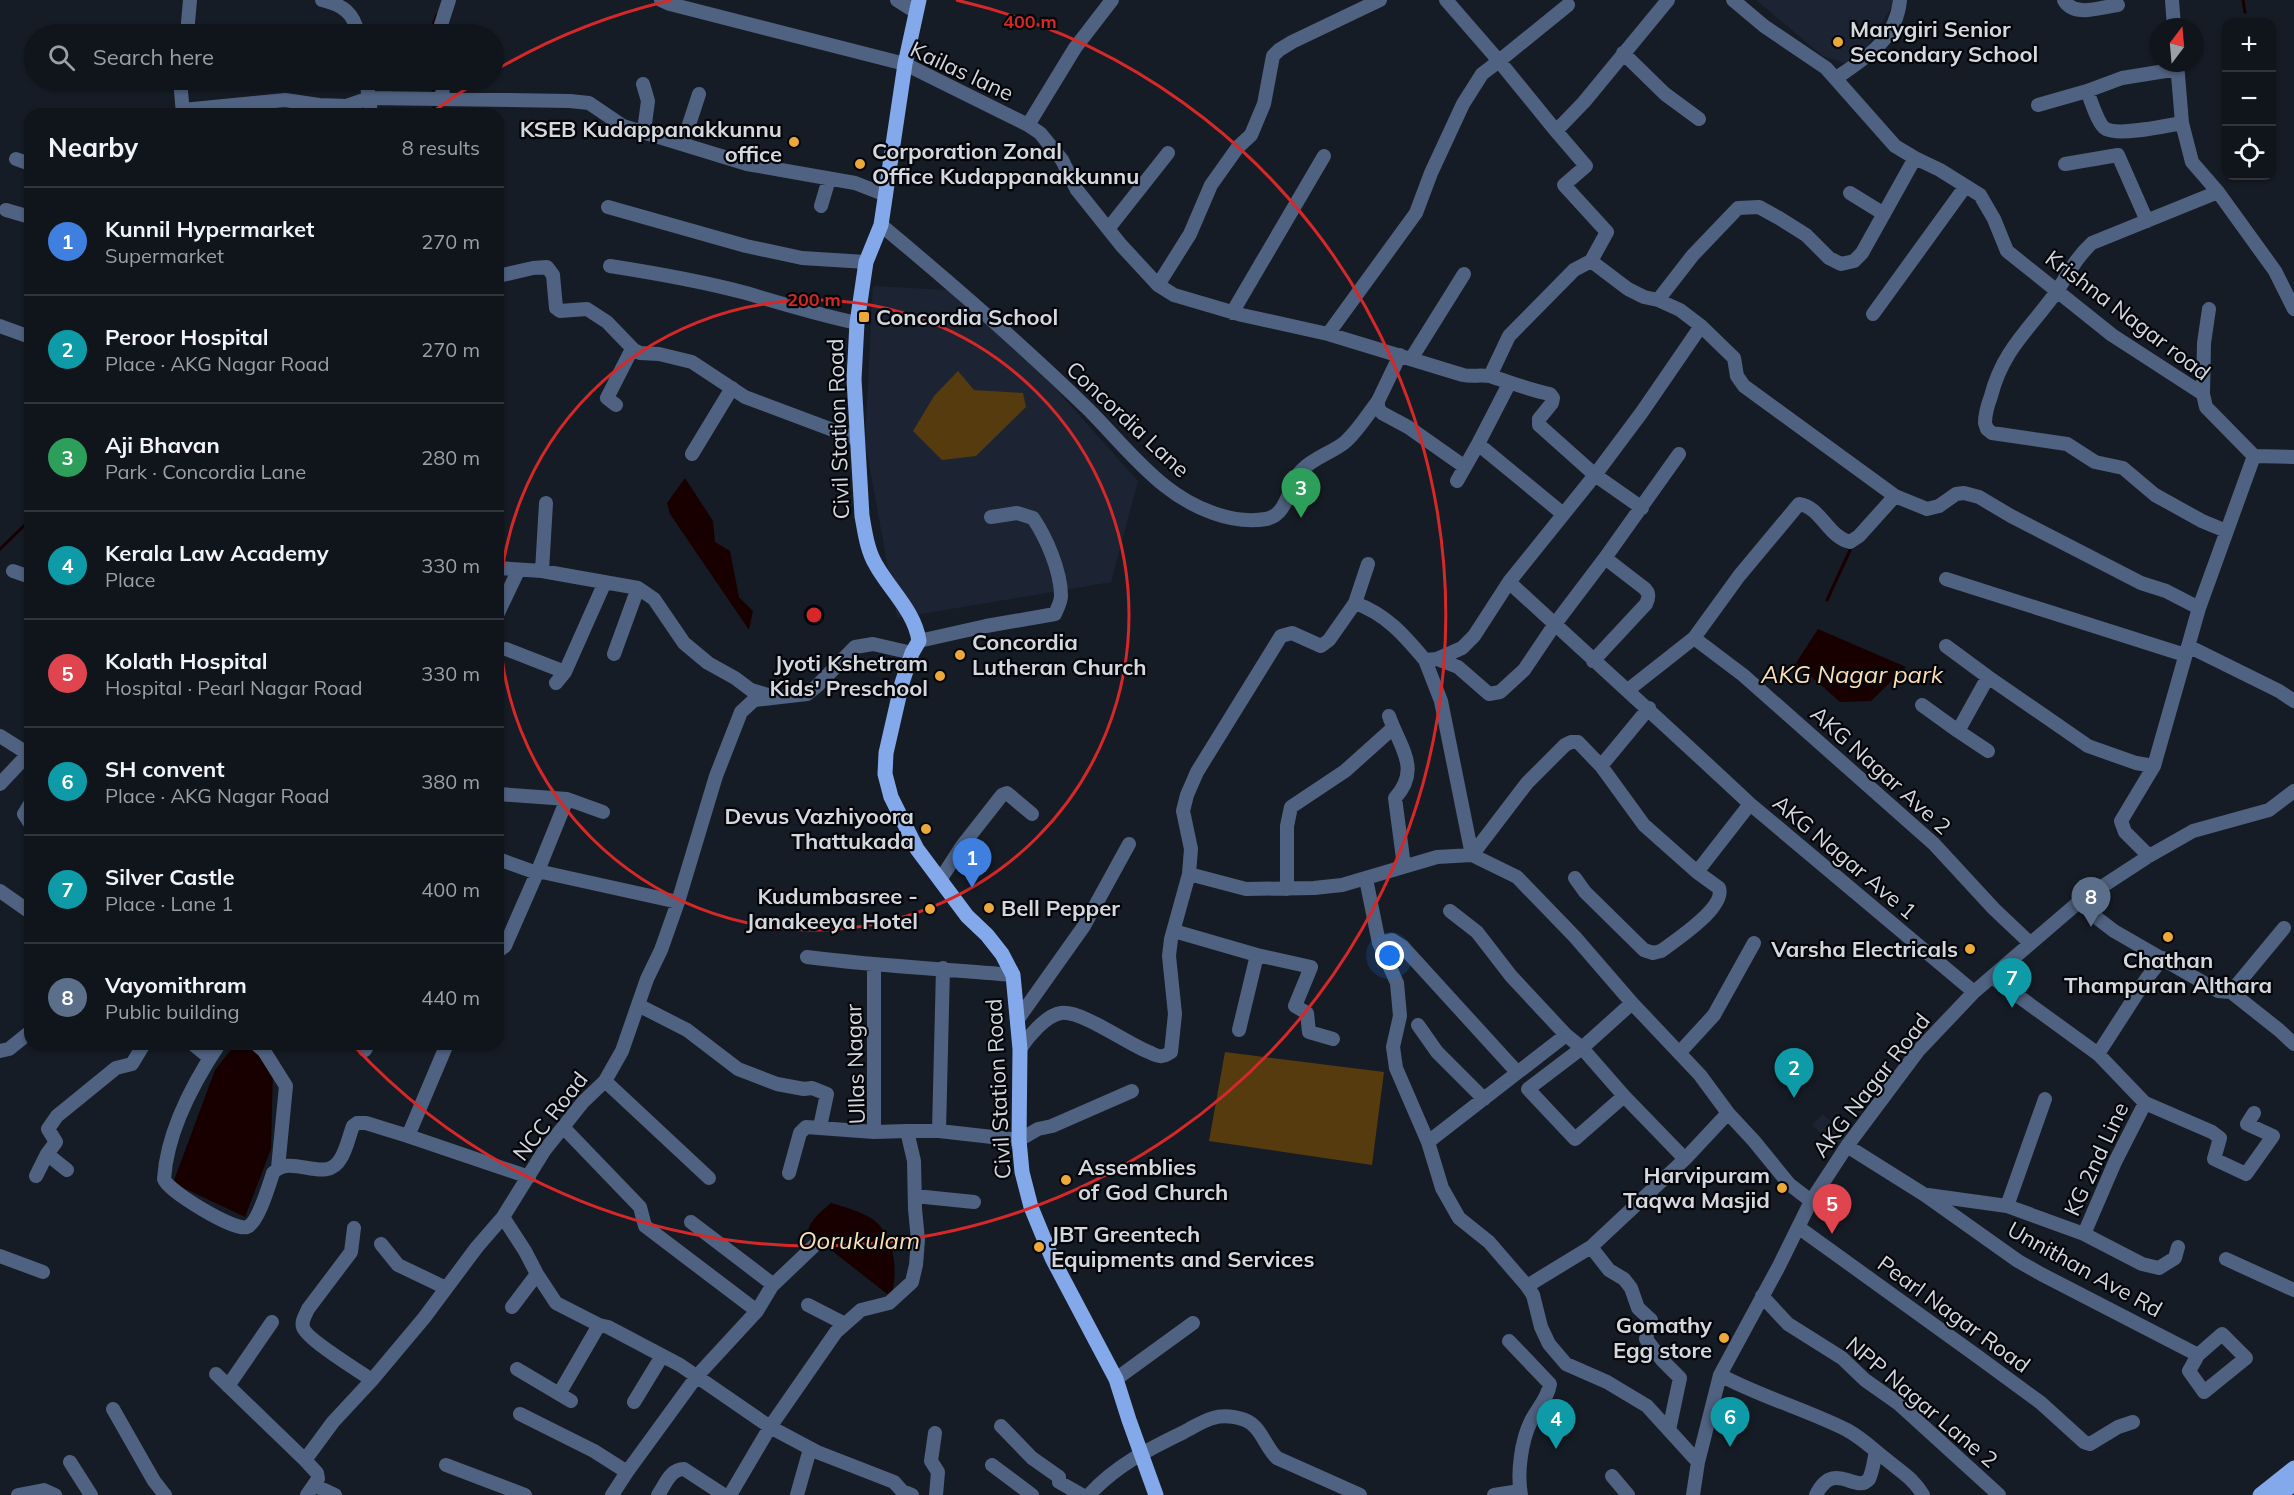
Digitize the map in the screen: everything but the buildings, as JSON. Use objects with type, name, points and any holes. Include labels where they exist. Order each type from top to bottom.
[{"type":"main road","name":"Civil Station Road","points":[[917,6],[905,64],[881,225],[866,262],[857,323],[854,379],[862,516],[870,553],[916,626],[915,647],[888,743],[885,774],[891,797],[917,849],[967,915],[1002,954],[1013,975],[1020,1049],[1019,1140],[1022,1172],[1031,1207],[1052,1258],[1116,1379],[1156,1495]]},
{"type":"main road","points":[[2260,1495],[2294,1468]]},
{"type":"main road","points":[[2279,1495],[2294,1484]]},
{"type":"street","points":[[188,24],[190,0]]},
{"type":"street","points":[[322,0],[342,7],[351,14],[356,24]]},
{"type":"street","points":[[441,24],[448,0]]},
{"type":"street","name":"Kailas lane","points":[[661,0],[905,64],[1028,125],[1075,48],[1112,0]]},
{"type":"street","points":[[897,0],[917,6]]},
{"type":"street","points":[[1158,285],[1191,234],[1211,185],[1238,147],[1251,135],[1264,104],[1273,56],[1292,42],[1380,0]]},
{"type":"street","points":[[1446,0],[1586,166],[1564,185],[1607,232],[1591,261],[1574,270],[1509,336],[1490,376]]},
{"type":"street","points":[[1556,130],[1584,102],[1667,0]]},
{"type":"street","name":"Krishna Nagar road","points":[[1734,0],[1764,26],[1826,68],[1895,146],[1980,195],[2007,251],[2112,335],[2203,394],[2206,407],[2254,456]]},
{"type":"street","points":[[1836,78],[1887,38],[1894,26],[1900,0]]},
{"type":"street","points":[[2064,0],[2071,9],[2079,11],[2118,5]]},
{"type":"street","points":[[2172,0],[2173,18]]},
{"type":"street","points":[[1328,334],[1416,213],[1431,173],[1463,104],[1482,74],[1568,5]]},
{"type":"street","points":[[1623,52],[1665,94],[1699,119]]},
{"type":"street","points":[[2038,105],[2122,78],[2150,72]]},
{"type":"street","points":[[2178,72],[2182,123],[2192,162],[2218,192],[2275,271],[2294,309]]},
{"type":"street","points":[[643,84],[648,101],[644,132]]},
{"type":"street","points":[[181,90],[183,108]]},
{"type":"street","points":[[368,90],[370,108]]},
{"type":"street","points":[[442,90],[443,99]]},
{"type":"street","points":[[2087,91],[2100,123],[2106,129],[2121,131],[2182,123]]},
{"type":"street","points":[[683,143],[699,94]]},
{"type":"street","points":[[332,108],[369,99],[443,99],[474,107],[570,101],[589,103],[623,126],[747,164],[855,183],[886,195]]},
{"type":"street","points":[[217,108],[285,100],[312,108]]},
{"type":"street","points":[[1028,125],[1040,133],[1062,160],[1077,190],[1108,229],[1158,285],[1174,295],[1232,313],[1328,334],[1463,375],[1490,376],[1509,384],[1550,394],[1553,398],[1552,403],[1539,419],[1539,425],[1594,475],[1642,508]]},
{"type":"street","points":[[1108,229],[1168,153]]},
{"type":"street","points":[[2065,164],[2112,155],[2118,156],[2147,221]]},
{"type":"street","points":[[1232,313],[1324,156]]},
{"type":"street","points":[[1658,300],[1693,255],[1738,208],[1759,207],[1806,235],[1829,258],[1841,264],[1854,261],[1862,254],[1915,158]]},
{"type":"street","points":[[16,159],[24,162]]},
{"type":"street","points":[[820,207],[829,179]]},
{"type":"street","points":[[1873,314],[1965,187]]},
{"type":"street","points":[[2218,192],[2092,243],[2076,260],[2057,290],[2004,359],[1995,380],[1985,417],[1987,429],[1998,434],[2067,444],[2089,460],[2123,468],[2155,495],[2202,521],[2226,531]]},
{"type":"street","points":[[1850,193],[1884,214]]},
{"type":"street","points":[[608,207],[746,246],[802,258],[866,262]]},
{"type":"street","points":[[6,210],[24,215]]},
{"type":"street","name":"Concordia Lane","points":[[881,225],[979,308],[1165,486],[1193,504],[1214,513],[1240,519],[1266,519],[1275,516],[1301,470],[1345,442],[1378,401]]},
{"type":"street","points":[[1591,261],[1628,289],[1680,310],[1701,326],[1734,358],[1737,376],[1744,386],[1776,407],[1805,431],[1895,496],[1927,509],[1939,506],[1956,494],[1964,493],[1979,497],[2141,583],[2166,591],[2199,608]]},
{"type":"street","points":[[610,266],[700,282],[819,315],[857,323]]},
{"type":"street","points":[[504,275],[547,267],[553,275],[556,308],[565,312],[587,309],[608,322],[632,349],[639,353],[659,354],[699,365],[745,397],[857,439]]},
{"type":"street","points":[[1464,274],[1405,357],[1378,401],[1378,408],[1382,413],[1408,427],[1465,467]]},
{"type":"street","points":[[2203,394],[2204,343],[2209,309]]},
{"type":"street","points":[[0,326],[24,335]]},
{"type":"street","points":[[1431,659],[1462,648],[1474,636],[1509,582],[1642,412],[1701,326]]},
{"type":"street","points":[[616,405],[607,398],[632,349]]},
{"type":"street","points":[[1457,481],[1479,444],[1509,384]]},
{"type":"street","points":[[692,454],[732,388]]},
{"type":"street","points":[[1479,444],[1563,514]]},
{"type":"street","points":[[1355,603],[1373,610],[1398,628],[1431,659],[1458,667],[1489,693],[1500,692],[1524,670],[1679,454]]},
{"type":"street","points":[[2149,856],[2126,832],[2121,821],[2154,766],[2186,650],[2226,531],[2254,456],[2294,457]]},
{"type":"street","points":[[1628,690],[1694,638],[1739,576],[1799,504],[1810,507],[1838,536],[1850,542],[1859,536],[1895,496]]},
{"type":"street","points":[[542,571],[546,503]]},
{"type":"street","points":[[504,569],[542,571],[639,588],[654,599],[684,643],[708,663],[751,690],[775,697],[807,694],[855,647],[873,645],[915,647],[986,626],[1055,614],[1061,597],[1057,576],[1051,553],[1033,518],[1017,513],[991,517]]},
{"type":"street","points":[[1593,661],[1649,599],[1649,594],[1644,588],[1605,558]]},
{"type":"street","points":[[1020,1049],[1030,1034],[1061,1013],[1088,1019],[1133,1046],[1156,1055],[1162,1056],[1171,1052],[1175,1014],[1169,956],[1189,874],[1191,849],[1183,811],[1187,795],[1197,772],[1281,636],[1292,633],[1321,646],[1329,640],[1355,603],[1368,564]]},
{"type":"street","points":[[13,571],[24,575]]},
{"type":"street","points":[[504,600],[518,571]]},
{"type":"street","points":[[1946,579],[2186,650],[2279,691],[2294,701]]},
{"type":"street","points":[[506,649],[560,678],[605,582]]},
{"type":"street","points":[[1509,582],[1593,661],[1649,708],[1750,804]]},
{"type":"street","points":[[614,654],[639,588]]},
{"type":"street","name":"AKG Nagar Ave 2","points":[[1694,638],[1743,675],[1934,844],[1994,909],[2030,943]]},
{"type":"street","points":[[1946,646],[2088,746],[2136,763],[2154,766]]},
{"type":"street","points":[[1431,659],[1472,855]]},
{"type":"street","points":[[1958,731],[1988,677]]},
{"type":"street","name":"NCC Road","points":[[305,1460],[333,1422],[372,1380],[477,1247],[504,1217],[563,1127],[605,1081],[622,1051],[647,979],[662,950],[721,760],[741,712],[754,700],[775,697]]},
{"type":"street","points":[[1922,705],[1988,751]]},
{"type":"street","points":[[1601,766],[1649,708]]},
{"type":"street","points":[[1287,889],[1287,826],[1291,807],[1345,771],[1391,722],[1406,754],[1408,777],[1404,788],[1395,798],[1404,866]]},
{"type":"street","points":[[0,736],[24,751]]},
{"type":"street","points":[[1472,855],[1527,783],[1565,745],[1578,742],[1601,766],[1644,825],[1697,872],[1719,888],[1720,896],[1715,907],[1660,951],[1653,953],[1644,950],[1585,892],[1575,878]]},
{"type":"street","points":[[0,784],[24,759]]},
{"type":"street","name":"AKG Nagar Road","points":[[1693,1495],[1698,1462],[1720,1375],[1811,1201],[1847,1146],[1918,1051],[1974,992],[2080,901],[2149,856],[2193,831],[2269,810],[2294,791]]},
{"type":"street","points":[[504,794],[567,799],[603,812]]},
{"type":"street","points":[[940,880],[962,846],[1002,795],[1007,794],[1032,814]]},
{"type":"street","points":[[504,947],[567,799]]},
{"type":"street","name":"AKG Nagar Ave 1","points":[[1697,872],[1750,804],[1974,992]]},
{"type":"street","points":[[1017,1019],[1084,926],[1129,844]]},
{"type":"street","points":[[1189,874],[1246,889],[1287,889],[1342,885],[1437,857],[1472,855],[1517,877],[1680,1052],[1728,1113],[1789,1184],[1811,1201]]},
{"type":"street","points":[[504,861],[537,873],[582,880],[678,902]]},
{"type":"street","points":[[1366,879],[1379,944],[1397,983],[1400,1016],[1393,1047],[1396,1068],[1428,1142],[1442,1188],[1459,1218],[1489,1242],[1527,1286],[1533,1295],[1545,1335],[1566,1364],[1607,1382],[1647,1406],[1698,1462]]},
{"type":"street","points":[[0,891],[24,908]]},
{"type":"street","points":[[2080,901],[2114,931],[2218,991],[2231,992],[2280,1030],[2294,1044]]},
{"type":"street","points":[[1450,911],[1477,932],[1510,976],[1566,1035],[1582,1048],[1684,1159]]},
{"type":"street","points":[[2231,992],[2284,928]]},
{"type":"street","points":[[1174,931],[1257,956],[1311,967],[1295,1006],[1308,1012],[1309,1032],[1333,1039]]},
{"type":"street","points":[[1379,944],[1392,940],[1403,947],[1517,1072]]},
{"type":"street","points":[[1680,1052],[1714,1015],[1754,943]]},
{"type":"street","points":[[1239,1030],[1257,956]]},
{"type":"street","points":[[807,957],[874,966],[943,968],[1013,975]]},
{"type":"street","points":[[2098,1054],[2147,978],[2163,958]]},
{"type":"street","name":"Ullas Nagar","points":[[874,966],[874,1132],[939,1131],[1019,1140]]},
{"type":"street","points":[[939,1131],[943,968]]},
{"type":"street","points":[[1992,977],[2098,1054],[2145,1103]]},
{"type":"street","points":[[1624,1096],[1575,1139],[1528,1089],[1582,1048],[1632,1003]]},
{"type":"street","points":[[638,1005],[687,1030],[738,1069],[777,1084],[804,1089],[813,1088],[827,1094],[820,1127]]},
{"type":"street","points":[[1418,1025],[1437,1052],[1484,1099]]},
{"type":"street","points":[[1428,1142],[1566,1035]]},
{"type":"street","points":[[0,1051],[9,1048],[24,1037]]},
{"type":"street","points":[[36,1176],[56,1142],[48,1129],[57,1116],[116,1068],[132,1064],[140,1050]]},
{"type":"street","points":[[200,1050],[210,1058]]},
{"type":"street","points":[[215,1050],[200,1075],[175,1130],[165,1169],[166,1185],[191,1203],[243,1228],[249,1227],[256,1218],[273,1173],[278,1168],[287,1165],[320,1170],[329,1169],[341,1159],[353,1126],[357,1123],[366,1123],[408,1136],[529,1177]]},
{"type":"street","points":[[263,1050],[286,1086],[278,1168]]},
{"type":"street","points":[[408,1136],[444,1050]]},
{"type":"street","points":[[605,1081],[709,1178]]},
{"type":"street","points":[[1019,1140],[1038,1129],[1052,1126],[1132,1091]]},
{"type":"street","points":[[2007,1206],[2045,1099]]},
{"type":"street","name":"KG 2nd Line","points":[[1925,1195],[2007,1206],[2084,1234],[2115,1162],[2145,1103],[2212,1132],[2220,1138],[2214,1159],[2246,1174],[2273,1136],[2247,1124],[2254,1113]]},
{"type":"street","points":[[1527,1286],[1591,1247],[1684,1159],[1728,1113]]},
{"type":"street","points":[[789,1173],[801,1130],[808,1126],[874,1132]]},
{"type":"street","points":[[563,1127],[640,1207],[645,1226],[757,1311]]},
{"type":"street","points":[[730,1495],[770,1426],[836,1332],[861,1310],[889,1303],[912,1281],[918,1240],[914,1161],[907,1131]]},
{"type":"street","name":"Unnithan Ave Rd","points":[[1847,1146],[1925,1195],[2018,1262],[2198,1355]]},
{"type":"street","points":[[47,1154],[67,1170]]},
{"type":"street","points":[[915,1196],[974,1202]]},
{"type":"street","points":[[504,1217],[556,1303],[599,1325],[608,1327],[697,1376],[770,1426],[810,1449],[892,1489],[912,1495]]},
{"type":"street","points":[[692,1222],[772,1286]]},
{"type":"street","name":"Pearl Nagar Road","points":[[1798,1227],[2041,1403],[2081,1440],[2090,1444],[2118,1426],[2133,1422]]},
{"type":"street","points":[[354,1228],[351,1252],[308,1309],[302,1328],[324,1348],[372,1380]]},
{"type":"street","points":[[2084,1234],[2142,1264],[2159,1268],[2175,1258],[2178,1247]]},
{"type":"street","points":[[381,1244],[398,1265],[446,1288]]},
{"type":"street","points":[[612,1495],[697,1376],[757,1311],[772,1286],[816,1244]]},
{"type":"street","points":[[1591,1247],[1609,1270],[1624,1279],[1631,1288],[1638,1308],[1651,1320],[1646,1339],[1680,1378],[1669,1430]]},
{"type":"street","points":[[0,1256],[43,1272]]},
{"type":"street","points":[[2226,1258],[2294,1290]]},
{"type":"street","points":[[512,1307],[537,1274]]},
{"type":"street","name":"NPP Nagar Lane 2","points":[[1762,1296],[1788,1324],[1842,1358],[1865,1380],[1905,1410],[1999,1495]]},
{"type":"street","points":[[808,1305],[845,1324]]},
{"type":"street","points":[[228,1386],[272,1322]]},
{"type":"street","points":[[1116,1379],[1193,1323]]},
{"type":"street","points":[[559,1394],[599,1325]]},
{"type":"street","points":[[1494,1495],[1521,1493],[1526,1433],[1546,1398],[1550,1384],[1509,1341]]},
{"type":"street","points":[[634,1402],[662,1356]]},
{"type":"street","points":[[517,1369],[572,1401]]},
{"type":"street","points":[[216,1374],[317,1473],[318,1479],[310,1490],[335,1495]]},
{"type":"street","points":[[1720,1375],[1758,1394],[1847,1430],[1916,1482],[1923,1495]]},
{"type":"street","points":[[113,1409],[154,1481],[165,1495]]},
{"type":"street","points":[[520,1414],[594,1451],[627,1472]]},
{"type":"street","points":[[1089,1495],[1116,1469],[1141,1453],[1214,1417],[1246,1420],[1256,1426],[1269,1451],[1277,1458],[1360,1495]]},
{"type":"street","points":[[1001,1426],[1032,1458],[1059,1477],[1059,1482],[1082,1495]]},
{"type":"street","points":[[935,1433],[931,1461],[938,1472],[936,1495]]},
{"type":"street","points":[[797,1495],[810,1449]]},
{"type":"street","points":[[1816,1495],[1825,1481],[1831,1480],[1856,1490],[1863,1488],[1869,1480],[1876,1451]]},
{"type":"street","points":[[70,1462],[92,1495]]},
{"type":"street","points":[[446,1465],[525,1495]]},
{"type":"street","points":[[992,1465],[1032,1495]]},
{"type":"street","points":[[658,1495],[677,1469],[684,1469],[724,1495]]},
{"type":"street","points":[[1612,1476],[1628,1495]]},
{"type":"street","points":[[18,1495],[44,1490],[55,1495]]},
{"type":"shaded area","name":"Marygiri Senior Secondary School","points":[[1756,0],[1896,0],[1863,53],[1850,65],[1823,56]]},
{"type":"shaded area","points":[[873,286],[947,290],[991,323],[1053,386],[1138,481],[1111,582],[897,618],[865,441]]},
{"type":"shaded area","points":[[958,371],[974,390],[1023,393],[1026,407],[976,456],[942,460],[913,431],[934,396]]},
{"type":"shaded area","points":[[1225,1052],[1384,1072],[1372,1165],[1209,1141]]},
{"type":"shaded area","points":[[1823,1114],[1848,1138],[1837,1149],[1812,1125]]},
{"type":"water","points":[[685,478],[713,521],[715,542],[730,551],[739,597],[753,611],[749,630],[670,514],[667,503]]},
{"type":"water","name":"AKG Nagar park","points":[[1818,629],[1906,667],[1871,701],[1840,702],[1796,663]]},
{"type":"water","points":[[231,1050],[253,1050],[273,1070],[271,1149],[245,1217],[173,1183],[215,1070]]},
{"type":"water","name":"Oorukulam","points":[[831,1203],[865,1215],[882,1228],[894,1257],[891,1297],[808,1232],[813,1220]]},
{"type":"waterway","points":[[2243,0],[2245,12]]},
{"type":"waterway","points":[[433,24],[437,15]]},
{"type":"waterway","points":[[0,549],[24,526]]},
{"type":"waterway","points":[[1827,600],[1851,548]]},
{"type":"place","name":"Marygiri Senior Secondary School","points":[[1838,42]]},
{"type":"place","name":"KSEB Kudappanakkunnu office","points":[[794,142]]},
{"type":"place","name":"Corporation Zonal Office Kudappanakkunnu","points":[[860,164]]},
{"type":"place","name":"Concordia School","points":[[864,317]]},
{"type":"place","name":"Aji Bhavan","points":[[1301,518]]},
{"type":"place","name":"Concordia Lutheran Church","points":[[960,655]]},
{"type":"place","name":"Jyoti Kshetram Kids' Preschool","points":[[940,676]]},
{"type":"place","name":"Devus Vazhiyoora Thattukada","points":[[926,829]]},
{"type":"place","name":"Kunnil Hypermarket","points":[[972,888]]},
{"type":"place","name":"Bell Pepper","points":[[989,908]]},
{"type":"place","name":"Kudumbasree - Janakeeya Hotel","points":[[930,909]]},
{"type":"place","name":"Vayomithram","points":[[2091,927]]},
{"type":"place","name":"Chathan Thampuran Althara","points":[[2168,937]]},
{"type":"place","name":"Varsha Electricals","points":[[1970,949]]},
{"type":"place","name":"Silver Castle","points":[[2012,1008]]},
{"type":"place","name":"Peroor Hospital","points":[[1794,1098]]},
{"type":"place","name":"Assemblies of God Church","points":[[1066,1180]]},
{"type":"place","name":"Harvipuram Taqwa Masjid","points":[[1782,1188]]},
{"type":"place","name":"Kolath Hospital","points":[[1832,1234]]},
{"type":"place","name":"JBT Greentech Equipments and Services","points":[[1039,1247]]},
{"type":"place","name":"Gomathy Egg store","points":[[1724,1338]]},
{"type":"place","name":"SH convent","points":[[1730,1447]]},
{"type":"place","name":"Kerala Law Academy","points":[[1556,1449]]}]
